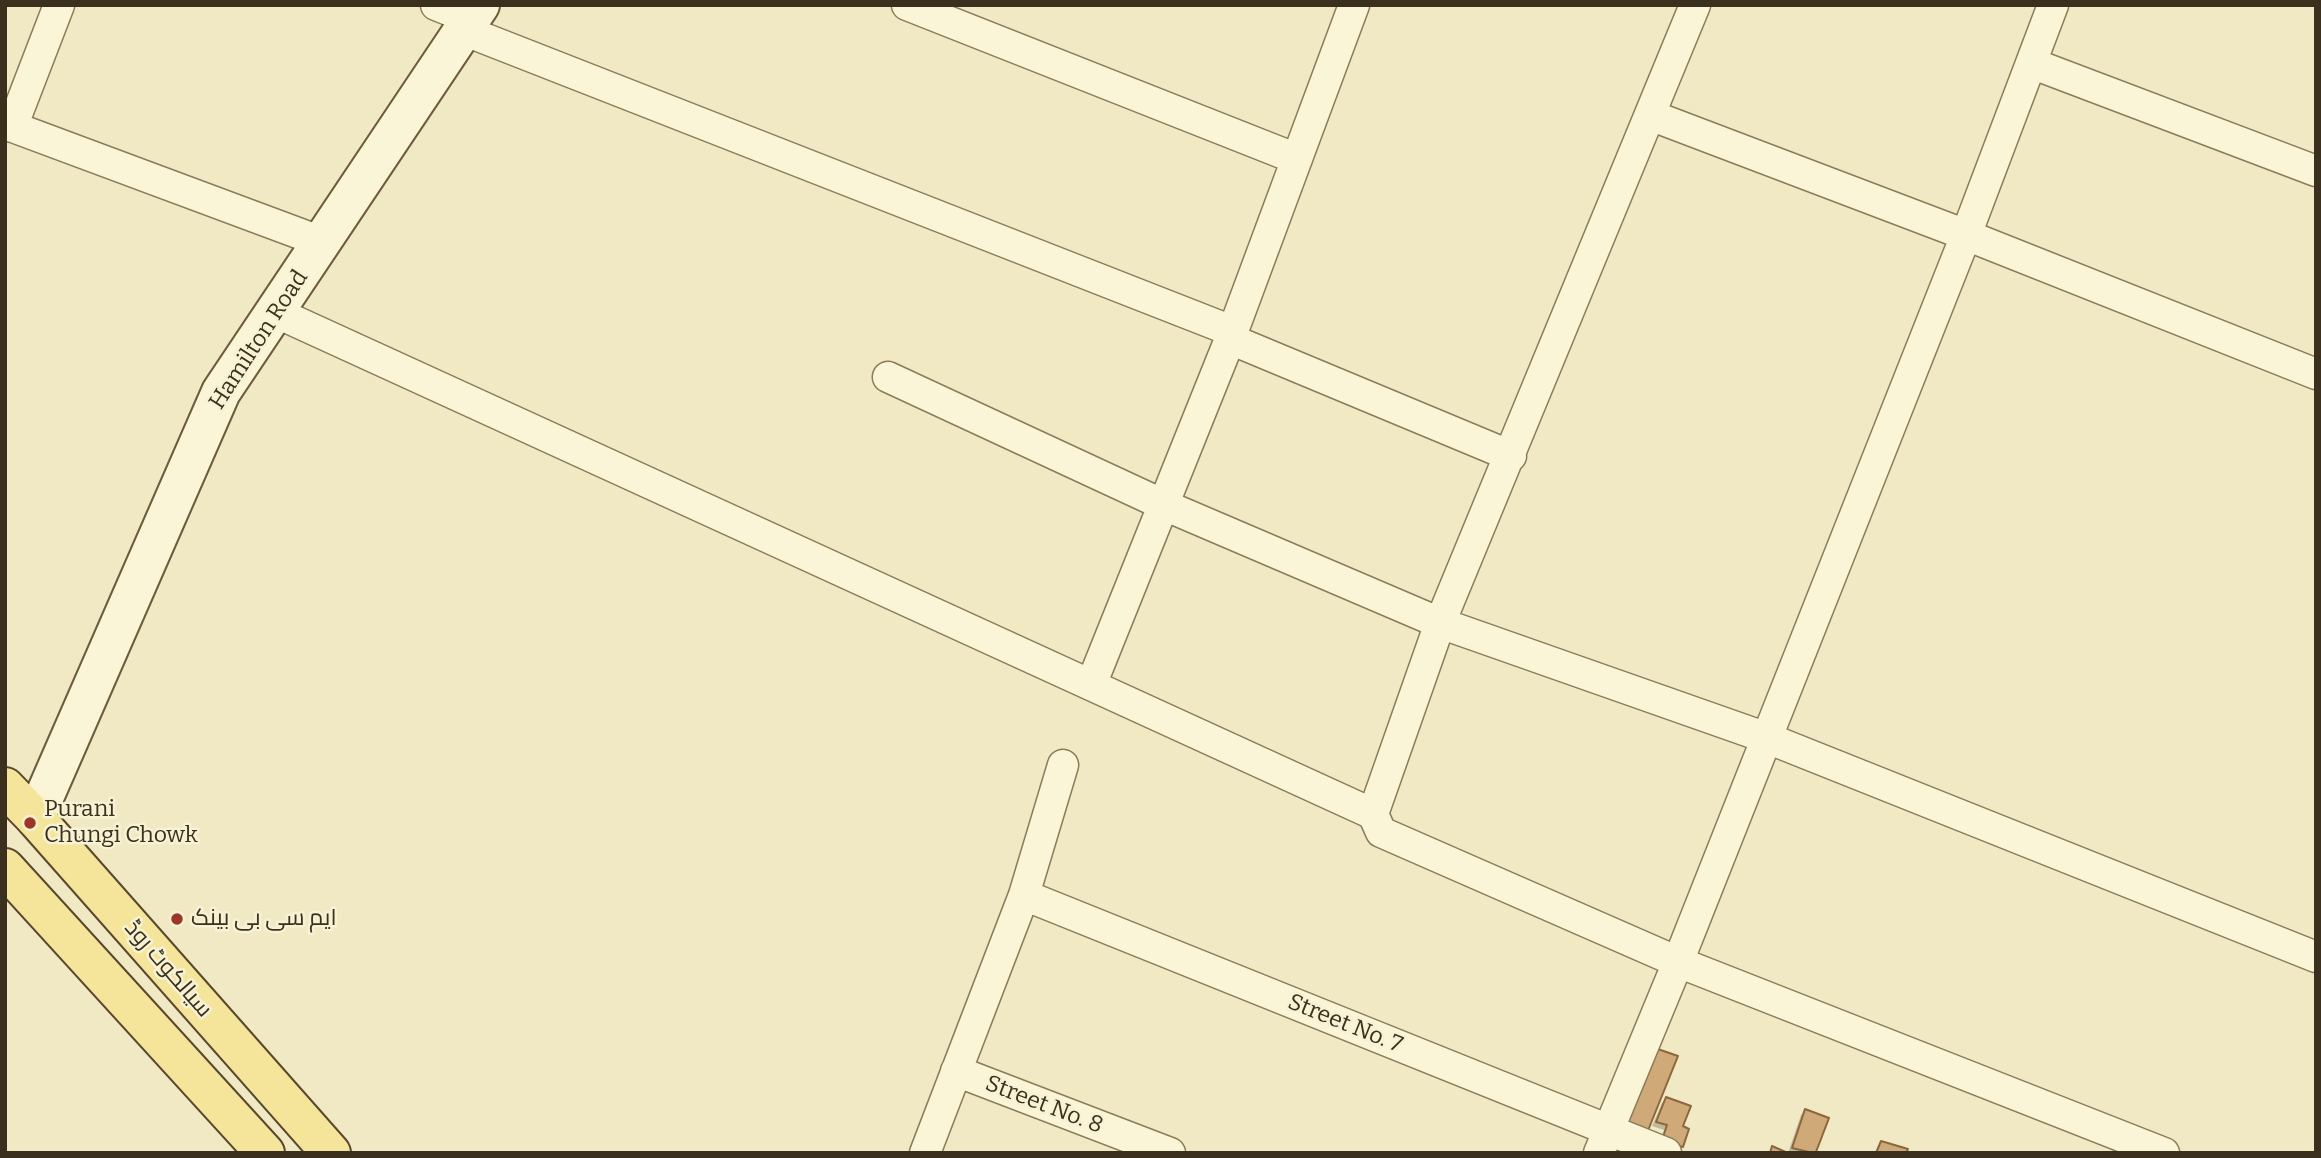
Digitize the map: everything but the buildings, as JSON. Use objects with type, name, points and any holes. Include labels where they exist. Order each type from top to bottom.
[{"type":"main road","name":"سیالکوٹ روڈ","points":[[5,787],[331,1153]]},
{"type":"main road","points":[[9,884],[87,958],[265,1153]]},
{"type":"main road","points":[[87,958],[126,922]]},
{"type":"street","points":[[59,5],[9,125],[322,242]]},
{"type":"street","points":[[436,5],[1231,335],[1511,456]]},
{"type":"street","points":[[907,5],[1297,159]]},
{"type":"street","points":[[1091,685],[1231,335],[1354,5]]},
{"type":"street","points":[[1373,814],[1440,623],[1695,5]]},
{"type":"street","points":[[1603,1141],[1767,738],[1966,235],[2053,5]]},
{"type":"street","name":"Hamilton Road","points":[[35,818],[220,392],[471,18]]},
{"type":"street","points":[[2031,63],[2316,171]]},
{"type":"street","points":[[1650,115],[1966,235],[2316,374]]},
{"type":"street","points":[[275,312],[1373,814],[1381,832],[1678,962],[2164,1153]]},
{"type":"street","points":[[888,377],[1164,505],[1440,623],[1767,738],[2316,957]]},
{"type":"street","points":[[925,1153],[1024,895],[1063,765]]},
{"type":"street","name":"Street No. 7","points":[[1024,895],[1603,1141],[1666,1153]]},
{"type":"street","name":"Street No. 8","points":[[956,1071],[1170,1153]]},
{"type":"place","name":"Purani Chungi Chowk","points":[[30,823]]},
{"type":"place","name":"ایم سی بی بینک","points":[[177,919]]}]
